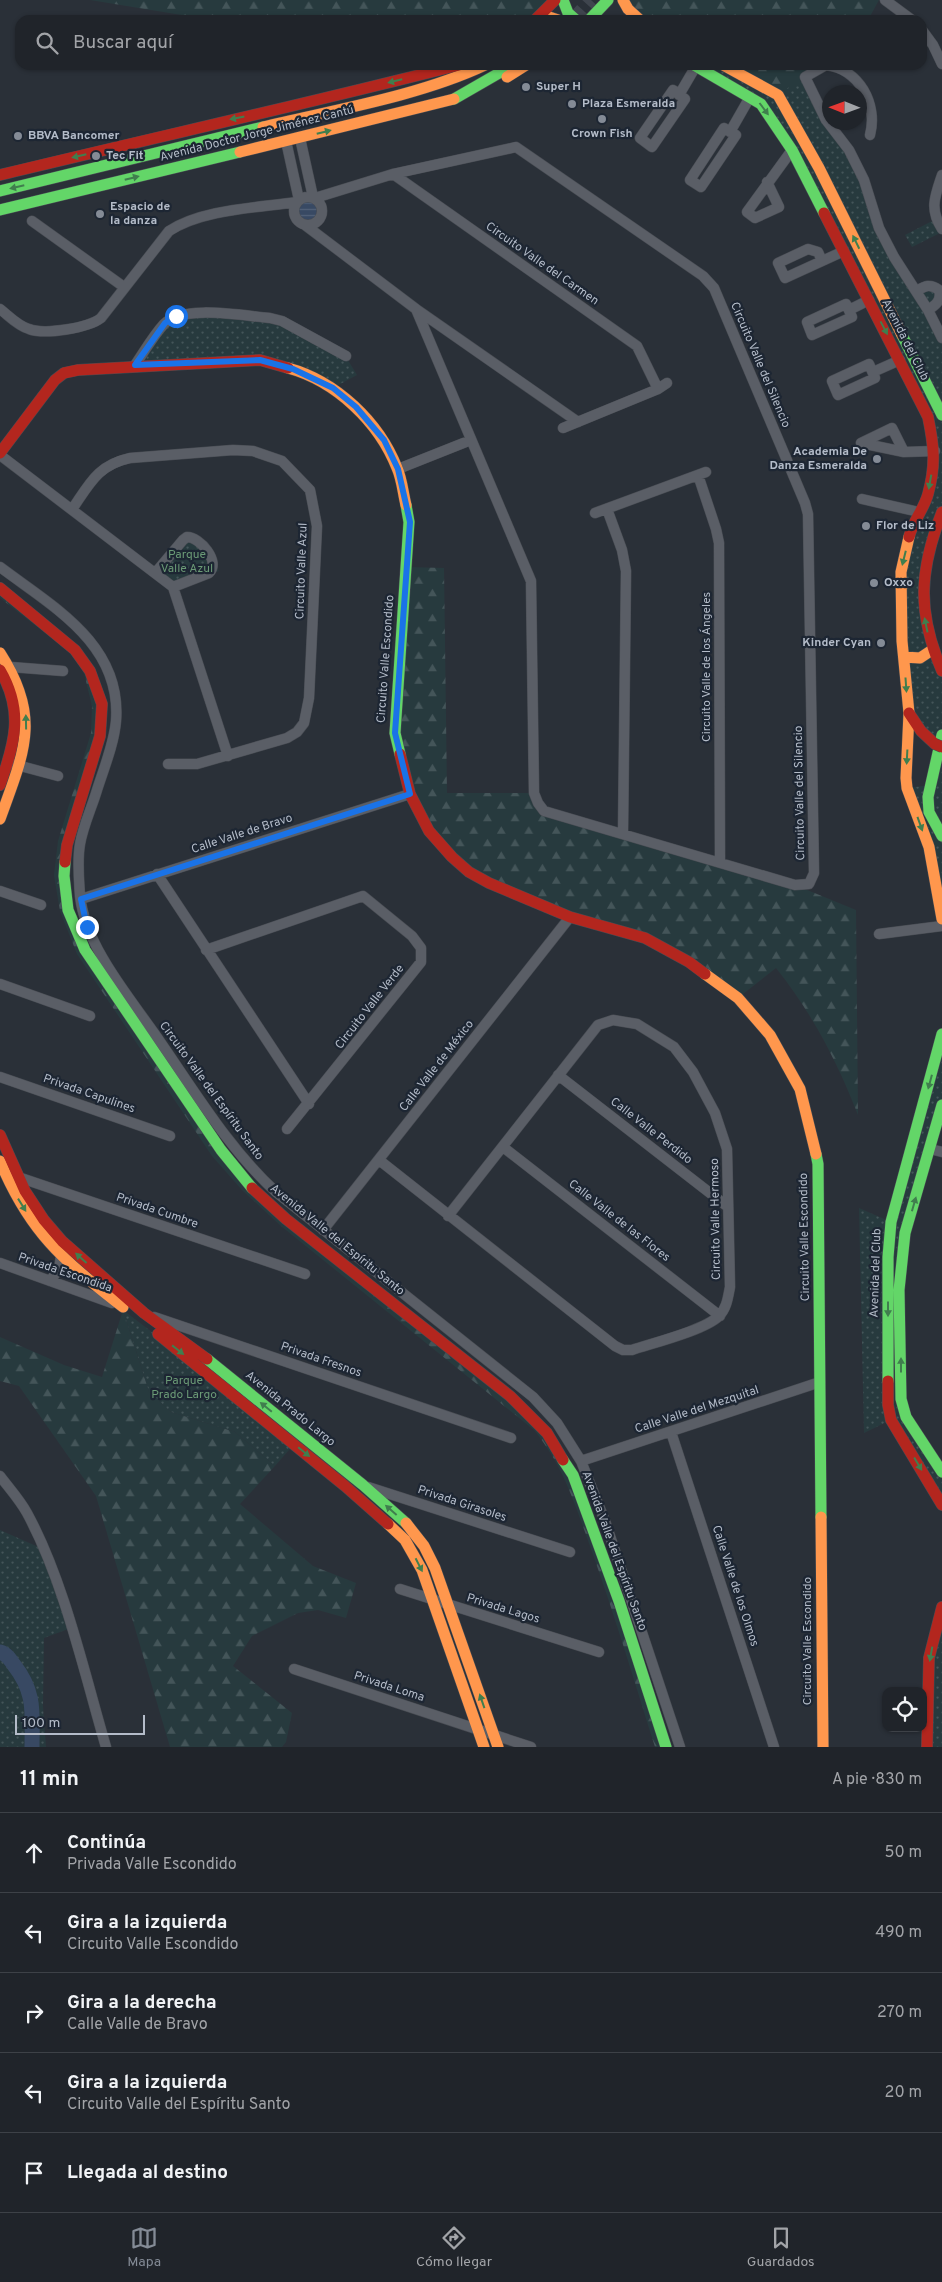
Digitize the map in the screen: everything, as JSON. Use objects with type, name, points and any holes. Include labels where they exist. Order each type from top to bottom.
[{"type":"street","points":[[541,15],[555,0]]},
{"type":"street","points":[[563,0],[570,15]]},
{"type":"street","points":[[594,15],[608,0]]},
{"type":"street","points":[[623,0],[628,9],[635,15]]},
{"type":"street","points":[[885,0],[905,15]]},
{"type":"street","points":[[927,38],[942,63]]},
{"type":"street","name":"Avenida Doctor Jorge Jiménez Cantú","points":[[0,175],[441,70]]},
{"type":"street","name":"Avenida Doctor Jorge Jiménez Cantú","points":[[0,191],[397,95],[462,76],[475,70]]},
{"type":"street","name":"Avenida Doctor Jorge Jiménez Cantú","points":[[0,210],[293,140],[454,99],[504,70]]},
{"type":"street","points":[[454,99],[482,90],[517,70]]},
{"type":"street","points":[[679,95],[693,70]]},
{"type":"street","name":"Avenida del Club","points":[[702,70],[761,104],[792,150],[928,417],[935,451],[928,495],[912,526],[901,572],[904,657],[914,723],[908,737],[906,778],[907,788],[929,847],[942,920]]},
{"type":"street","name":"Avenida del Club","points":[[732,70],[778,95],[819,168],[941,412]]},
{"type":"street","points":[[817,70],[805,77],[826,120],[849,150],[864,180],[879,228],[894,257],[928,310],[942,338]]},
{"type":"street","points":[[844,70],[864,90],[871,107],[872,123],[870,135]]},
{"type":"street","points":[[397,95],[409,87],[428,80],[434,72]]},
{"type":"street","points":[[673,90],[679,95],[685,98],[652,146],[640,138],[673,90]]},
{"type":"street","points":[[730,132],[750,97]]},
{"type":"street","points":[[724,128],[730,132],[736,135],[701,187],[690,180],[724,128]]},
{"type":"street","points":[[293,140],[306,198],[322,208],[319,220],[324,240]]},
{"type":"street","name":"Circuito Valle del Silencio","points":[[0,309],[23,327],[31,330],[83,327],[93,324],[101,318],[168,231],[182,223],[206,216],[274,206],[338,192],[393,174],[516,147],[703,276],[714,288],[808,514],[814,873],[809,884],[795,885],[623,834],[544,810],[538,802],[534,792],[531,581],[416,309]]},
{"type":"street","points":[[767,182],[792,150]]},
{"type":"street","name":"Circuito Valle del Carmen","points":[[393,174],[637,346],[658,389]]},
{"type":"street","points":[[942,175],[934,208],[936,219],[942,229]]},
{"type":"street","name":"Circuito Valle del Silencio","points":[[322,208],[338,192]]},
{"type":"street","points":[[306,198],[294,211],[301,223],[311,225],[319,220]]},
{"type":"street","points":[[274,206],[301,223],[416,309],[578,422]]},
{"type":"street","points":[[32,221],[124,287]]},
{"type":"street","points":[[822,260],[844,251]]},
{"type":"street","points":[[857,276],[869,269]]},
{"type":"street","points":[[916,291],[925,285],[940,289],[936,305],[928,310]]},
{"type":"street","points":[[849,310],[869,300]]},
{"type":"street","points":[[135,365],[165,323],[176,316],[190,313],[270,318],[282,321],[346,356]]},
{"type":"street","name":"Circuito Valle Escondido","points":[[0,454],[54,380],[64,373],[135,365],[260,360],[293,369],[323,382],[356,407],[384,440],[398,469],[410,522],[395,733],[410,794],[429,830],[452,857],[469,872],[489,883],[570,917],[645,938],[689,962],[738,998],[770,1035],[800,1089],[818,1164],[823,1747]]},
{"type":"street","points":[[873,372],[900,360]]},
{"type":"street","points":[[563,428],[658,389],[668,383]]},
{"type":"street","points":[[928,417],[941,412]]},
{"type":"street","points":[[398,469],[471,440]]},
{"type":"street","name":"Circuito Valle Azul","points":[[73,508],[96,475],[114,461],[177,454],[233,450],[253,451],[269,455],[282,461],[310,490],[318,526],[308,711],[304,723],[297,732],[288,738],[197,764],[168,764]]},
{"type":"street","points":[[904,452],[935,451]]},
{"type":"street","points":[[0,454],[73,508],[173,587],[228,756]]},
{"type":"street","name":"Circuito Valle de los Ángeles","points":[[595,513],[702,473],[719,543],[720,862]]},
{"type":"street","points":[[862,499],[919,512]]},
{"type":"street","points":[[607,508],[622,550],[626,571],[623,834]]},
{"type":"street","points":[[942,512],[934,528],[922,574],[921,602],[932,650],[942,671]]},
{"type":"street","points":[[156,572],[182,540],[187,537],[196,540],[212,558],[213,569],[173,587]]},
{"type":"street","name":"Circuito Valle del Espíritu Santo","points":[[0,567],[75,624],[90,639],[106,664],[116,694],[116,722],[110,751],[80,843],[78,874],[87,927],[104,961],[234,1147],[254,1172],[323,1230],[533,1397],[557,1423],[582,1461],[605,1521],[680,1747]]},
{"type":"street","name":"Avenida Valle del Espíritu Santo","points":[[0,588],[75,650],[90,671],[102,704],[100,736],[67,845],[65,868],[68,910],[85,950],[221,1150],[248,1184],[286,1219],[510,1396],[547,1433],[573,1475],[619,1601],[666,1747]]},
{"type":"street","points":[[904,657],[920,658],[932,650]]},
{"type":"street","points":[[0,653],[6,669],[16,714],[13,764],[0,819]]},
{"type":"street","points":[[6,669],[63,671]]},
{"type":"street","points":[[914,723],[940,742],[928,797],[929,812],[942,836]]},
{"type":"street","points":[[13,764],[58,776]]},
{"type":"street","points":[[0,785],[13,764]]},
{"type":"street","name":"Calle Valle de Bravo","points":[[81,899],[410,794]]},
{"type":"street","points":[[157,874],[309,1104]]},
{"type":"street","points":[[0,891],[41,905]]},
{"type":"street","name":"Circuito Valle Verde","points":[[206,950],[363,896],[412,936],[421,948],[421,962],[309,1104],[287,1129]]},
{"type":"street","name":"Calle Valle de México","points":[[323,1230],[570,917]]},
{"type":"street","points":[[880,934],[942,926]]},
{"type":"street","points":[[0,984],[90,1016]]},
{"type":"street","name":"Circuito Valle Hermoso","points":[[448,1216],[598,1026],[613,1020],[637,1024],[674,1047],[693,1072],[715,1112],[727,1149],[730,1287],[727,1303],[720,1316]]},
{"type":"street","name":"Avenida del Club","points":[[942,1034],[891,1222],[888,1257],[888,1405],[891,1420],[942,1505]]},
{"type":"street","name":"Calle Valle Perdido","points":[[558,1075],[728,1207]]},
{"type":"street","name":"Privada Capulines","points":[[0,1076],[170,1136]]},
{"type":"street","name":"Avenida del Club","points":[[942,1105],[905,1233],[899,1290],[901,1399],[906,1417],[942,1472]]},
{"type":"street","name":"Avenida Prado Largo","points":[[0,1136],[18,1177],[44,1220],[62,1240],[144,1313],[196,1351],[363,1485],[408,1524],[424,1546],[450,1606],[498,1747]]},
{"type":"street","name":"Calle Valle de las Flores","points":[[503,1147],[720,1316]]},
{"type":"street","points":[[930,1149],[942,1152]]},
{"type":"street","points":[[379,1160],[448,1216],[615,1346],[623,1350],[632,1350],[704,1325],[720,1316]]},
{"type":"street","name":"Avenida Prado Largo","points":[[0,1161],[2,1172],[20,1203],[50,1246],[78,1273],[123,1306],[345,1486],[405,1540],[422,1570],[484,1747]]},
{"type":"street","name":"Privada Cumbre","points":[[2,1172],[305,1274]]},
{"type":"street","points":[[50,1281],[59,1269],[61,1256]]},
{"type":"street","name":"Privada Escondida","points":[[0,1263],[123,1306]]},
{"type":"street","name":"Privada Fresnos","points":[[123,1306],[511,1438]]},
{"type":"street","points":[[196,1351],[196,1341],[202,1333]]},
{"type":"street","name":"Calle Valle del Mezquital","points":[[582,1461],[820,1382]]},
{"type":"street","points":[[888,1384],[901,1383]]},
{"type":"street","name":"Calle Valle de los Olmos","points":[[671,1432],[774,1747]]},
{"type":"street","points":[[0,1476],[27,1512],[54,1577],[106,1747]]},
{"type":"street","name":"Privada Girasoles","points":[[345,1486],[363,1485],[570,1552]]},
{"type":"street","name":"Privada Lagos","points":[[400,1589],[598,1652]]},
{"type":"street","points":[[927,1747],[929,1658],[942,1607]]},
{"type":"street","name":"Privada Loma","points":[[294,1669],[531,1747]]},
{"type":"green space","points":[[90,0],[555,0],[539,15],[182,15]]},
{"type":"green space","points":[[623,0],[879,0],[871,15],[636,15]]},
{"type":"green space","points":[[703,70],[757,70],[805,77],[822,105],[822,130],[837,130],[849,150],[879,228],[916,290],[939,290],[928,310],[942,338],[942,522],[924,567],[932,650],[905,657],[901,572],[928,495],[933,435],[761,104]]},
{"type":"green space","points":[[732,70],[820,70],[800,80],[778,95]]},
{"type":"green space","points":[[936,219],[942,232],[912,247],[905,235]]},
{"type":"green space","points":[[176,316],[270,318],[343,352],[357,375],[333,388],[260,360],[135,365]]},
{"type":"green space","name":"Parque Valle Azul","points":[[186,533],[219,571],[174,586],[158,572]]},
{"type":"green space","points":[[406,567],[444,568],[447,793],[534,793],[544,811],[795,885],[856,910],[858,1115],[823,1038],[801,1002],[776,968],[738,998],[689,962],[489,883],[429,830],[395,733]]},
{"type":"green space","points":[[0,588],[75,650],[102,704],[64,876],[85,950],[248,1184],[544,1426],[561,1448],[666,1747],[655,1747],[616,1621],[579,1515],[561,1471],[534,1430],[281,1226],[242,1190],[212,1156],[77,954],[60,911],[54,875],[58,841],[91,733],[92,706],[84,673],[72,654],[0,598]]},
{"type":"green space","points":[[929,654],[942,672],[942,734],[939,745],[915,722],[909,659]]},
{"type":"green space","points":[[942,749],[942,919],[907,788],[930,785]]},
{"type":"green space","points":[[942,1034],[942,1104],[905,1233],[901,1399],[942,1472],[942,1505],[891,1420],[864,1433],[859,1208],[891,1222]]},
{"type":"green space","name":"Parque Prado Largo","points":[[123,1310],[296,1442],[275,1466],[235,1432],[171,1412],[149,1392]]},
{"type":"green space","points":[[123,1310],[149,1392],[171,1412],[235,1432],[275,1466],[240,1504],[313,1566],[356,1583],[346,1618],[318,1610],[298,1613],[252,1636],[233,1666],[292,1713],[286,1742],[282,1747],[170,1747],[96,1496],[19,1386],[0,1381],[0,1337],[64,1365],[102,1377]]},
{"type":"green space","points":[[0,1530],[43,1549],[71,1628],[44,1638],[43,1706],[46,1747],[0,1747]]},
{"type":"green space","points":[[942,1607],[942,1747],[927,1747],[929,1658]]},
{"type":"water","points":[[308,197],[318,201],[322,211],[318,221],[308,225],[298,221],[294,211],[298,201]]},
{"type":"waterway","points":[[0,1652],[11,1661],[26,1685],[32,1713],[32,1747]]},
{"type":"tunnel","points":[[578,15],[591,0]]},
{"type":"traffic: fast","points":[[563,0],[570,15]]},
{"type":"traffic: fast","points":[[594,15],[608,0]]},
{"type":"traffic: fast","points":[[454,99],[504,70]]},
{"type":"traffic: fast","points":[[703,70],[761,104],[792,150],[824,213]]},
{"type":"traffic: fast","points":[[0,191],[263,127]]},
{"type":"traffic: fast","points":[[0,210],[240,152]]},
{"type":"traffic: fast","points":[[902,335],[942,415]]},
{"type":"traffic: fast","points":[[400,754],[395,733],[409,522],[406,505]]},
{"type":"traffic: fast","points":[[942,735],[928,797],[929,812],[942,836]]},
{"type":"traffic: fast","points":[[65,862],[64,876],[68,910],[85,950],[221,1150],[252,1188]]},
{"type":"traffic: fast","points":[[888,1381],[888,1257],[891,1222],[942,1034]]},
{"type":"traffic: fast","points":[[942,1105],[905,1233],[899,1290],[901,1399],[906,1417],[942,1472]]},
{"type":"traffic: fast","points":[[816,1154],[818,1164],[821,1517]]},
{"type":"traffic: fast","points":[[207,1359],[363,1485],[406,1523]]},
{"type":"traffic: fast","points":[[563,1460],[573,1475],[619,1601],[666,1747]]},
{"type":"traffic: slow","points":[[623,0],[628,9],[635,15]]},
{"type":"traffic: slow","points":[[263,127],[404,94],[473,70]]},
{"type":"traffic: slow","points":[[507,77],[518,70]]},
{"type":"traffic: slow","points":[[732,70],[778,95],[819,168],[902,335]]},
{"type":"traffic: slow","points":[[240,152],[454,99]]},
{"type":"traffic: slow","points":[[288,368],[306,374],[339,393],[367,420],[379,435],[397,468],[406,505]]},
{"type":"traffic: slow","points":[[909,537],[901,572],[902,641],[909,713],[906,778],[907,788],[929,847],[942,919]]},
{"type":"traffic: slow","points":[[904,657],[920,658],[932,650]]},
{"type":"traffic: slow","points":[[0,653],[13,676],[21,697],[25,716],[22,754],[0,819]]},
{"type":"traffic: slow","points":[[705,974],[738,998],[770,1035],[800,1089],[816,1154]]},
{"type":"traffic: slow","points":[[0,1161],[23,1208],[50,1243],[83,1274],[123,1307]]},
{"type":"traffic: slow","points":[[821,1517],[823,1747]]},
{"type":"traffic: slow","points":[[406,1523],[424,1546],[435,1568],[498,1747]]},
{"type":"traffic: slow","points":[[388,1524],[405,1540],[422,1570],[484,1747]]},
{"type":"traffic: jam","points":[[540,15],[555,0]]},
{"type":"traffic: jam","points":[[0,175],[439,70]]},
{"type":"traffic: jam","points":[[824,213],[928,417],[933,446],[931,484],[909,537]]},
{"type":"traffic: jam","points":[[0,453],[55,380],[64,373],[78,370],[260,360],[288,368]]},
{"type":"traffic: jam","points":[[942,512],[929,553],[924,592],[928,630],[942,671]]},
{"type":"traffic: jam","points":[[0,588],[75,650],[90,671],[102,704],[100,736],[67,845],[65,862]]},
{"type":"traffic: jam","points":[[0,670],[8,685],[15,713],[13,741],[0,785]]},
{"type":"traffic: jam","points":[[909,713],[921,731],[935,744]]},
{"type":"traffic: jam","points":[[935,744],[942,747]]},
{"type":"traffic: jam","points":[[400,754],[410,794],[429,831],[452,857],[469,872],[489,883],[570,917],[645,938],[689,962],[705,974]]},
{"type":"traffic: jam","points":[[0,1135],[25,1191],[44,1220],[62,1241],[144,1313],[207,1359]]},
{"type":"traffic: jam","points":[[252,1188],[286,1219],[510,1396],[547,1433],[563,1460]]},
{"type":"traffic: jam","points":[[158,1334],[345,1486],[388,1524]]},
{"type":"traffic: jam","points":[[888,1381],[888,1405],[891,1420],[942,1505]]},
{"type":"traffic: jam","points":[[927,1747],[929,1658],[942,1607]]},
{"type":"place","name":"Super H","points":[[526,87]]},
{"type":"place","name":"Plaza Esmeralda","points":[[572,104]]},
{"type":"place","name":"Crown Fish","points":[[602,119]]},
{"type":"place","name":"BBVA Bancomer","points":[[18,136]]},
{"type":"place","name":"Tec Fit","points":[[96,156]]},
{"type":"place","name":"Espacio de la danza","points":[[100,214]]},
{"type":"place","name":"Academia De Danza Esmeralda","points":[[877,459]]},
{"type":"place","name":"Flor de Liz","points":[[866,526]]},
{"type":"place","name":"Oxxo","points":[[874,583]]},
{"type":"place","name":"Kinder Cyan","points":[[881,643]]},
{"type":"route","points":[[87,927],[81,899],[410,794],[395,733],[410,522],[398,469],[384,440],[356,407],[333,388],[293,369],[260,360],[135,365],[165,323],[176,316]]}]
